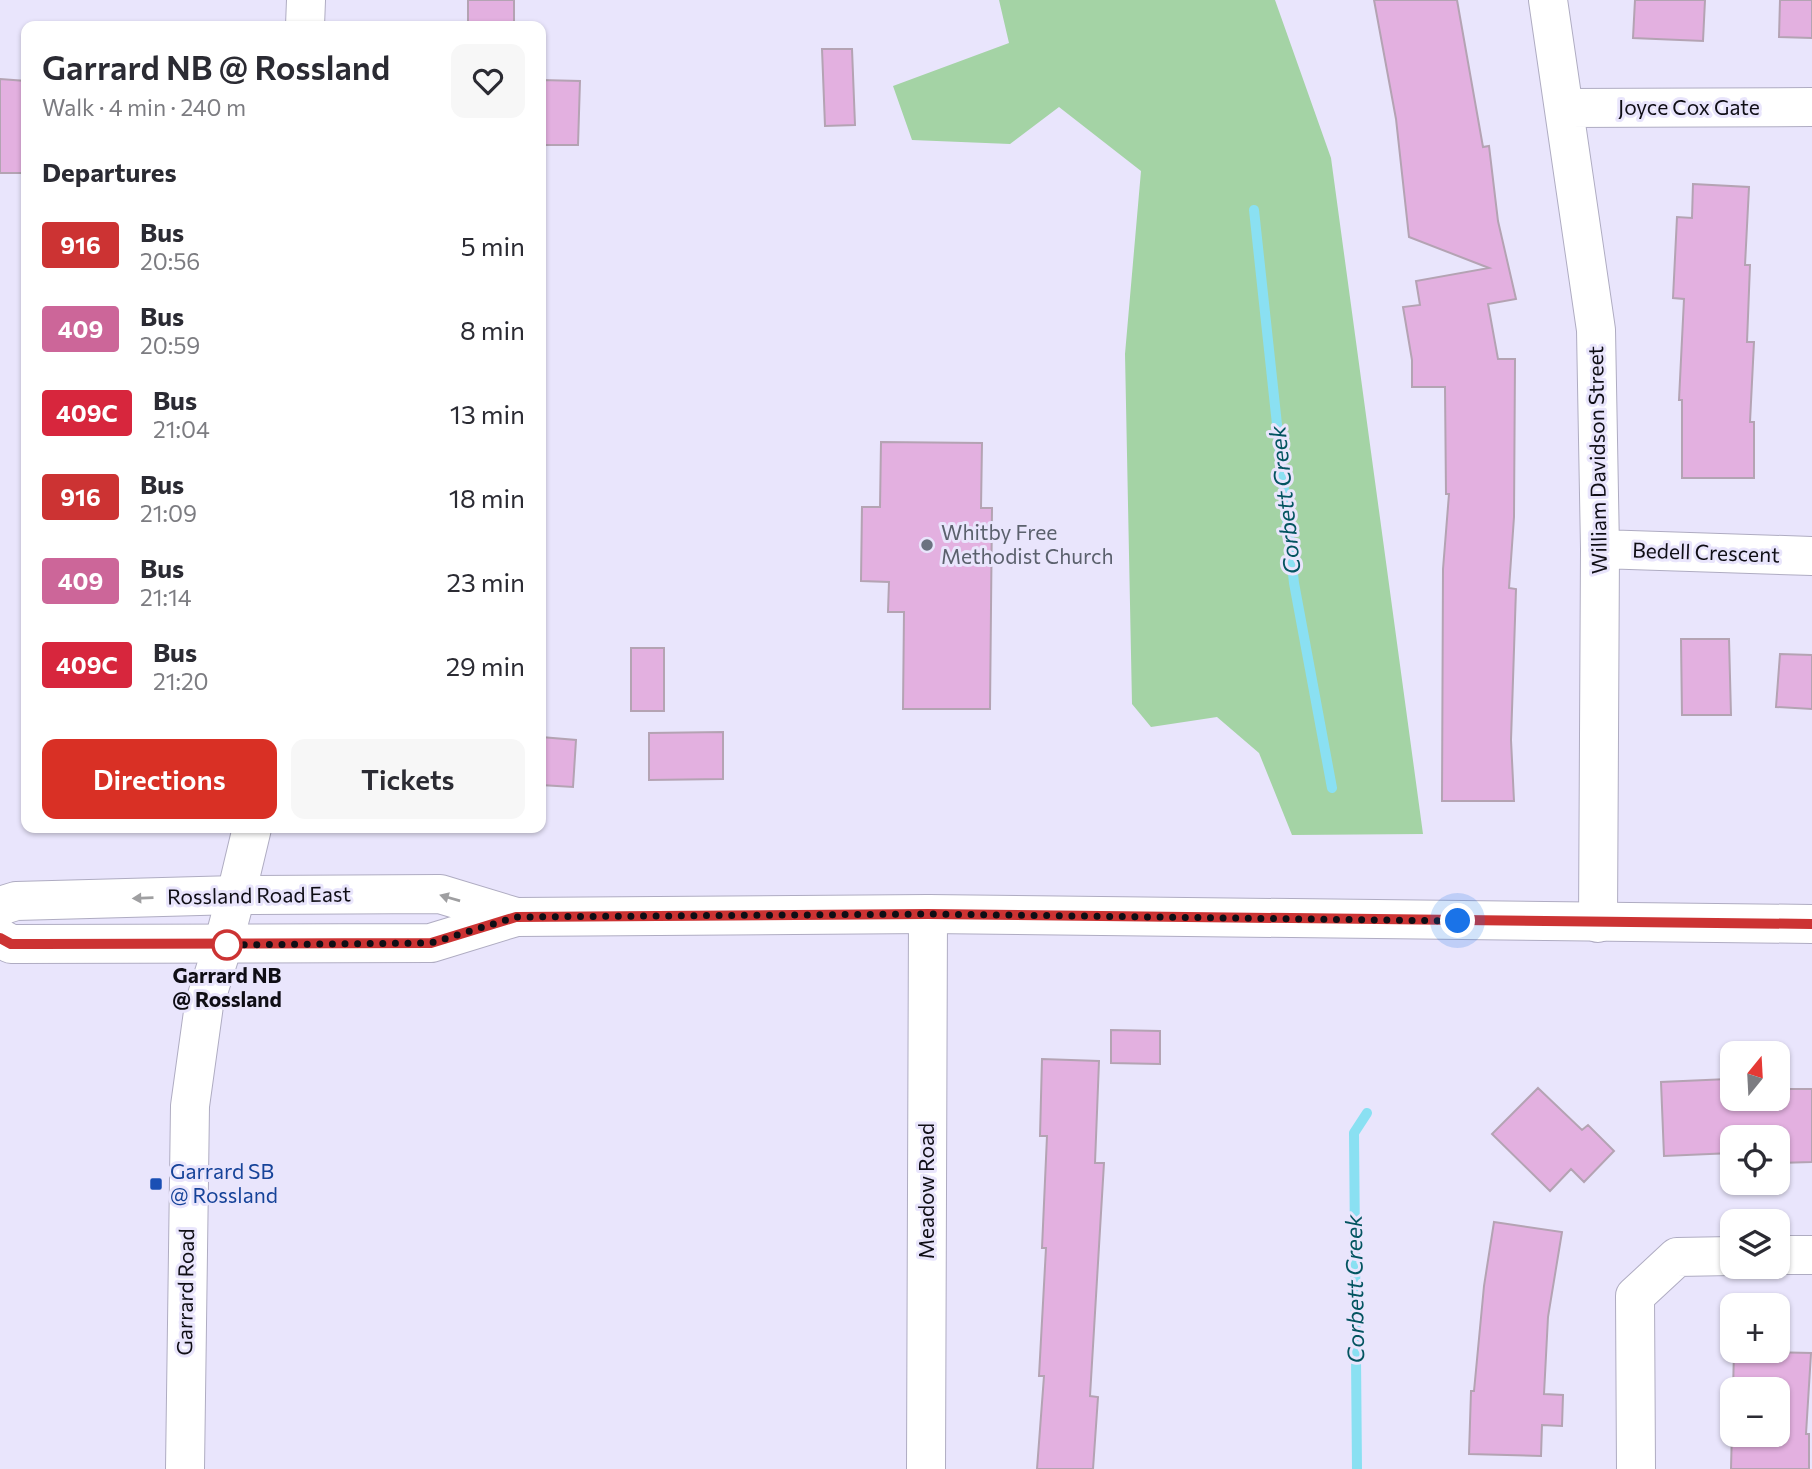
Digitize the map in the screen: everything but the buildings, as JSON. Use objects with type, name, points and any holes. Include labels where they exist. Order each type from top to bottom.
[{"type":"street","points":[[305,21],[306,0]]},
{"type":"street","name":"William Davidson Street","points":[[1548,0],[1566,108],[1595,331],[1600,550],[1598,923]]},
{"type":"street","name":"Joyce Cox Gate","points":[[1566,108],[1812,107]]},
{"type":"street","name":"Bedell Crescent","points":[[1600,550],[1812,556]]},
{"type":"street","name":"Garrard Road","points":[[185,1469],[190,1107],[204,1004],[223,945],[251,833]]},
{"type":"street","name":"Rossland Road East","points":[[0,906],[16,901],[236,895],[440,894],[516,917]]},
{"type":"street","name":"Rossland Road East","points":[[0,938],[11,944],[431,943],[516,917],[928,914],[1598,923],[1812,923]]},
{"type":"street","name":"Meadow Road","points":[[926,1469],[928,914]]},
{"type":"street","points":[[1790,1255],[1812,1255]]},
{"type":"street","points":[[1636,1469],[1635,1296],[1677,1256],[1720,1256]]},
{"type":"green space","points":[[999,0],[1275,0],[1331,158],[1423,834],[1292,835],[1259,753],[1217,717],[1151,727],[1132,704],[1125,354],[1141,171],[1059,107],[1010,144],[912,140],[893,86],[1009,43]]},
{"type":"waterway","name":"Corbett Creek","points":[[1254,210],[1294,583],[1332,788]]},
{"type":"waterway","name":"Corbett Creek","points":[[1357,1469],[1354,1133],[1367,1113]]},
{"type":"bus line","name":"916","points":[[0,938],[11,944],[431,943],[516,917],[928,914],[1812,924]]},
{"type":"place","name":"Whitby Free Methodist Church","points":[[927,545]]},
{"type":"place","name":"Garrard NB @ Rossland","points":[[227,945]]},
{"type":"place","name":"Garrard SB @ Rossland","points":[[156,1184]]},
{"type":"route","points":[[227,945],[223,945],[431,943],[516,917],[928,914],[1458,921]]}]
